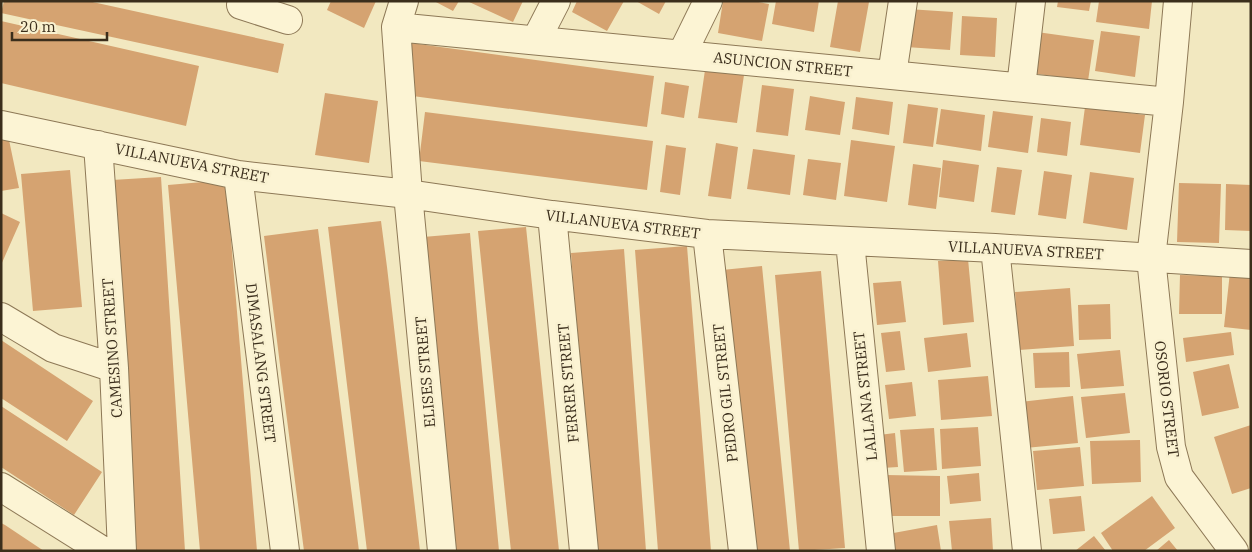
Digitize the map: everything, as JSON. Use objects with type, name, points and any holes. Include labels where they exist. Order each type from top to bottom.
[{"type":"street","points":[[536,40],[556,1]]},
{"type":"street","points":[[682,54],[708,1]]},
{"type":"street","points":[[892,75],[903,1]]},
{"type":"street","points":[[1021,87],[1031,1]]},
{"type":"street","name":"OSORIO STREET","points":[[1178,1],[1169,102],[1151,258],[1171,447],[1179,477],[1234,551]]},
{"type":"street","points":[[235,3],[288,20]]},
{"type":"street","name":"ASUNCION STREET","points":[[400,14],[536,40],[1169,102]]},
{"type":"street","name":"ELISES STREET","points":[[400,14],[408,194],[442,551]]},
{"type":"street","name":"VILLANUEVA STREET","points":[[1,125],[238,175],[408,194],[552,215],[707,234],[995,248],[1251,264]]},
{"type":"street","name":"CAMESINO STREET","points":[[98,145],[114,368],[122,551]]},
{"type":"street","name":"DIMASALANG STREET","points":[[238,175],[285,551]]},
{"type":"street","name":"FERRER STREET","points":[[552,215],[584,551]]},
{"type":"street","name":"PEDRO GIL STREET","points":[[707,234],[742,551]]},
{"type":"street","name":"LALLANA STREET","points":[[850,242],[881,551]]},
{"type":"street","points":[[995,248],[1027,551]]},
{"type":"street","points":[[1,317],[53,348],[114,368]]},
{"type":"street","points":[[1,487],[103,551]]},
{"type":"building","points":[[4,1],[88,1],[284,44],[278,73],[1,13]]},
{"type":"building","points":[[331,1],[376,1],[364,28],[327,10]]},
{"type":"building","points":[[434,1],[459,1],[453,11]]},
{"type":"building","points":[[467,1],[523,1],[513,22]]},
{"type":"building","points":[[577,1],[624,1],[607,31],[572,12]]},
{"type":"building","points":[[636,1],[666,1],[659,14]]},
{"type":"building","points":[[723,1],[753,1],[769,4],[762,41],[718,33]]},
{"type":"building","points":[[776,1],[819,1],[814,32],[772,24]]},
{"type":"building","points":[[838,1],[869,2],[860,52],[830,47]]},
{"type":"building","points":[[1058,1],[1091,1],[1089,11],[1057,7]]},
{"type":"building","points":[[1099,1],[1152,1],[1149,29],[1096,22]]},
{"type":"building","points":[[908,9],[953,12],[950,50],[906,47]]},
{"type":"building","points":[[962,16],[997,18],[995,57],[960,55]]},
{"type":"building","points":[[1,21],[199,66],[186,126],[1,83]]},
{"type":"building","points":[[1101,31],[1140,36],[1135,77],[1095,71]]},
{"type":"building","points":[[1037,32],[1094,40],[1088,81],[1031,73]]},
{"type":"building","points":[[411,43],[654,76],[647,127],[405,95]]},
{"type":"building","points":[[705,70],[744,75],[737,123],[698,118]]},
{"type":"building","points":[[665,82],[689,86],[684,118],[661,114]]},
{"type":"building","points":[[762,85],[794,89],[788,136],[756,132]]},
{"type":"building","points":[[325,93],[378,101],[369,163],[315,155]]},
{"type":"building","points":[[810,96],[845,102],[840,135],[805,130]]},
{"type":"building","points":[[856,97],[893,102],[889,135],[852,129]]},
{"type":"building","points":[[908,104],[938,108],[933,147],[903,143]]},
{"type":"building","points":[[1085,107],[1145,115],[1140,153],[1080,145]]},
{"type":"building","points":[[941,109],[985,115],[981,151],[936,144]]},
{"type":"building","points":[[993,111],[1033,116],[1028,153],[988,147]]},
{"type":"building","points":[[425,112],[653,141],[647,190],[419,161]]},
{"type":"building","points":[[1041,118],[1071,122],[1067,156],[1037,152]]},
{"type":"building","points":[[8,135],[19,188],[1,191],[1,137]]},
{"type":"building","points":[[851,140],[895,146],[887,202],[844,196]]},
{"type":"building","points":[[716,143],[738,147],[731,199],[708,196]]},
{"type":"building","points":[[666,145],[686,148],[680,195],[660,192]]},
{"type":"building","points":[[753,149],[795,155],[790,195],[747,189]]},
{"type":"building","points":[[808,159],[841,163],[836,200],[803,195]]},
{"type":"building","points":[[943,160],[979,165],[974,202],[939,197]]},
{"type":"building","points":[[913,164],[941,168],[936,209],[908,205]]},
{"type":"building","points":[[997,167],[1022,170],[1015,215],[991,212]]},
{"type":"building","points":[[70,170],[82,307],[33,311],[21,174]]},
{"type":"building","points":[[1044,171],[1072,175],[1066,219],[1038,215]]},
{"type":"building","points":[[1090,172],[1134,178],[1127,230],[1083,223]]},
{"type":"building","points":[[161,177],[185,551],[136,551],[112,180]]},
{"type":"building","points":[[226,180],[257,551],[200,551],[168,185]]},
{"type":"building","points":[[1179,183],[1221,184],[1219,243],[1177,242]]},
{"type":"building","points":[[1226,184],[1251,185],[1251,231],[1225,230]]},
{"type":"building","points":[[1,213],[20,222],[1,265]]},
{"type":"building","points":[[381,221],[420,551],[367,551],[328,227]]},
{"type":"building","points":[[526,227],[559,551],[511,551],[478,231]]},
{"type":"building","points":[[318,229],[359,551],[304,551],[281,373],[264,236]]},
{"type":"building","points":[[470,233],[499,551],[453,551],[423,237]]},
{"type":"building","points":[[687,246],[711,551],[658,551],[635,250]]},
{"type":"building","points":[[624,249],[646,551],[593,551],[571,253]]},
{"type":"building","points":[[968,259],[974,322],[943,325],[938,261]]},
{"type":"building","points":[[762,266],[790,551],[750,551],[722,270]]},
{"type":"building","points":[[821,271],[845,548],[799,551],[775,275]]},
{"type":"building","points":[[1230,272],[1251,274],[1251,330],[1224,327]]},
{"type":"building","points":[[1180,275],[1222,276],[1222,314],[1179,314]]},
{"type":"building","points":[[901,281],[906,322],[877,325],[873,283]]},
{"type":"building","points":[[1070,288],[1074,346],[1019,350],[1015,292]]},
{"type":"building","points":[[1110,304],[1111,339],[1079,340],[1078,305]]},
{"type":"building","points":[[900,331],[905,370],[886,372],[881,333]]},
{"type":"building","points":[[1231,332],[1234,355],[1186,362],[1183,338]]},
{"type":"building","points":[[967,333],[971,367],[928,372],[924,338]]},
{"type":"building","points":[[1,340],[93,401],[67,441],[1,398]]},
{"type":"building","points":[[1120,350],[1124,386],[1081,389],[1077,354]]},
{"type":"building","points":[[1069,352],[1070,387],[1035,388],[1033,353]]},
{"type":"building","points":[[1229,364],[1239,408],[1202,416],[1193,372]]},
{"type":"building","points":[[988,376],[992,416],[941,420],[938,380]]},
{"type":"building","points":[[912,382],[916,416],[889,419],[885,385]]},
{"type":"building","points":[[1125,393],[1130,433],[1086,438],[1081,397]]},
{"type":"building","points":[[1073,396],[1078,443],[1025,448],[1020,402]]},
{"type":"building","points":[[1,406],[102,472],[74,515],[1,467]]},
{"type":"building","points":[[1251,425],[1251,488],[1232,494],[1214,437]]},
{"type":"building","points":[[978,427],[981,466],[942,469],[940,429]]},
{"type":"building","points":[[934,428],[937,470],[904,472],[900,430]]},
{"type":"building","points":[[895,433],[898,467],[882,468],[879,435]]},
{"type":"building","points":[[1140,440],[1141,482],[1092,484],[1090,441]]},
{"type":"building","points":[[1080,447],[1084,486],[1037,490],[1033,451]]},
{"type":"building","points":[[979,473],[981,501],[950,504],[947,476]]},
{"type":"building","points":[[886,475],[940,476],[940,516],[886,516]]},
{"type":"building","points":[[1081,496],[1085,531],[1053,534],[1049,499]]},
{"type":"building","points":[[1152,496],[1175,528],[1144,551],[1113,551],[1101,533]]},
{"type":"building","points":[[991,518],[993,551],[952,551],[949,521]]},
{"type":"building","points":[[1,523],[5,525],[44,551],[1,551]]},
{"type":"building","points":[[937,525],[941,551],[891,551],[888,534]]},
{"type":"building","points":[[1094,536],[1106,551],[1075,551]]},
{"type":"building","points":[[1169,540],[1178,551],[1156,551]]}]
